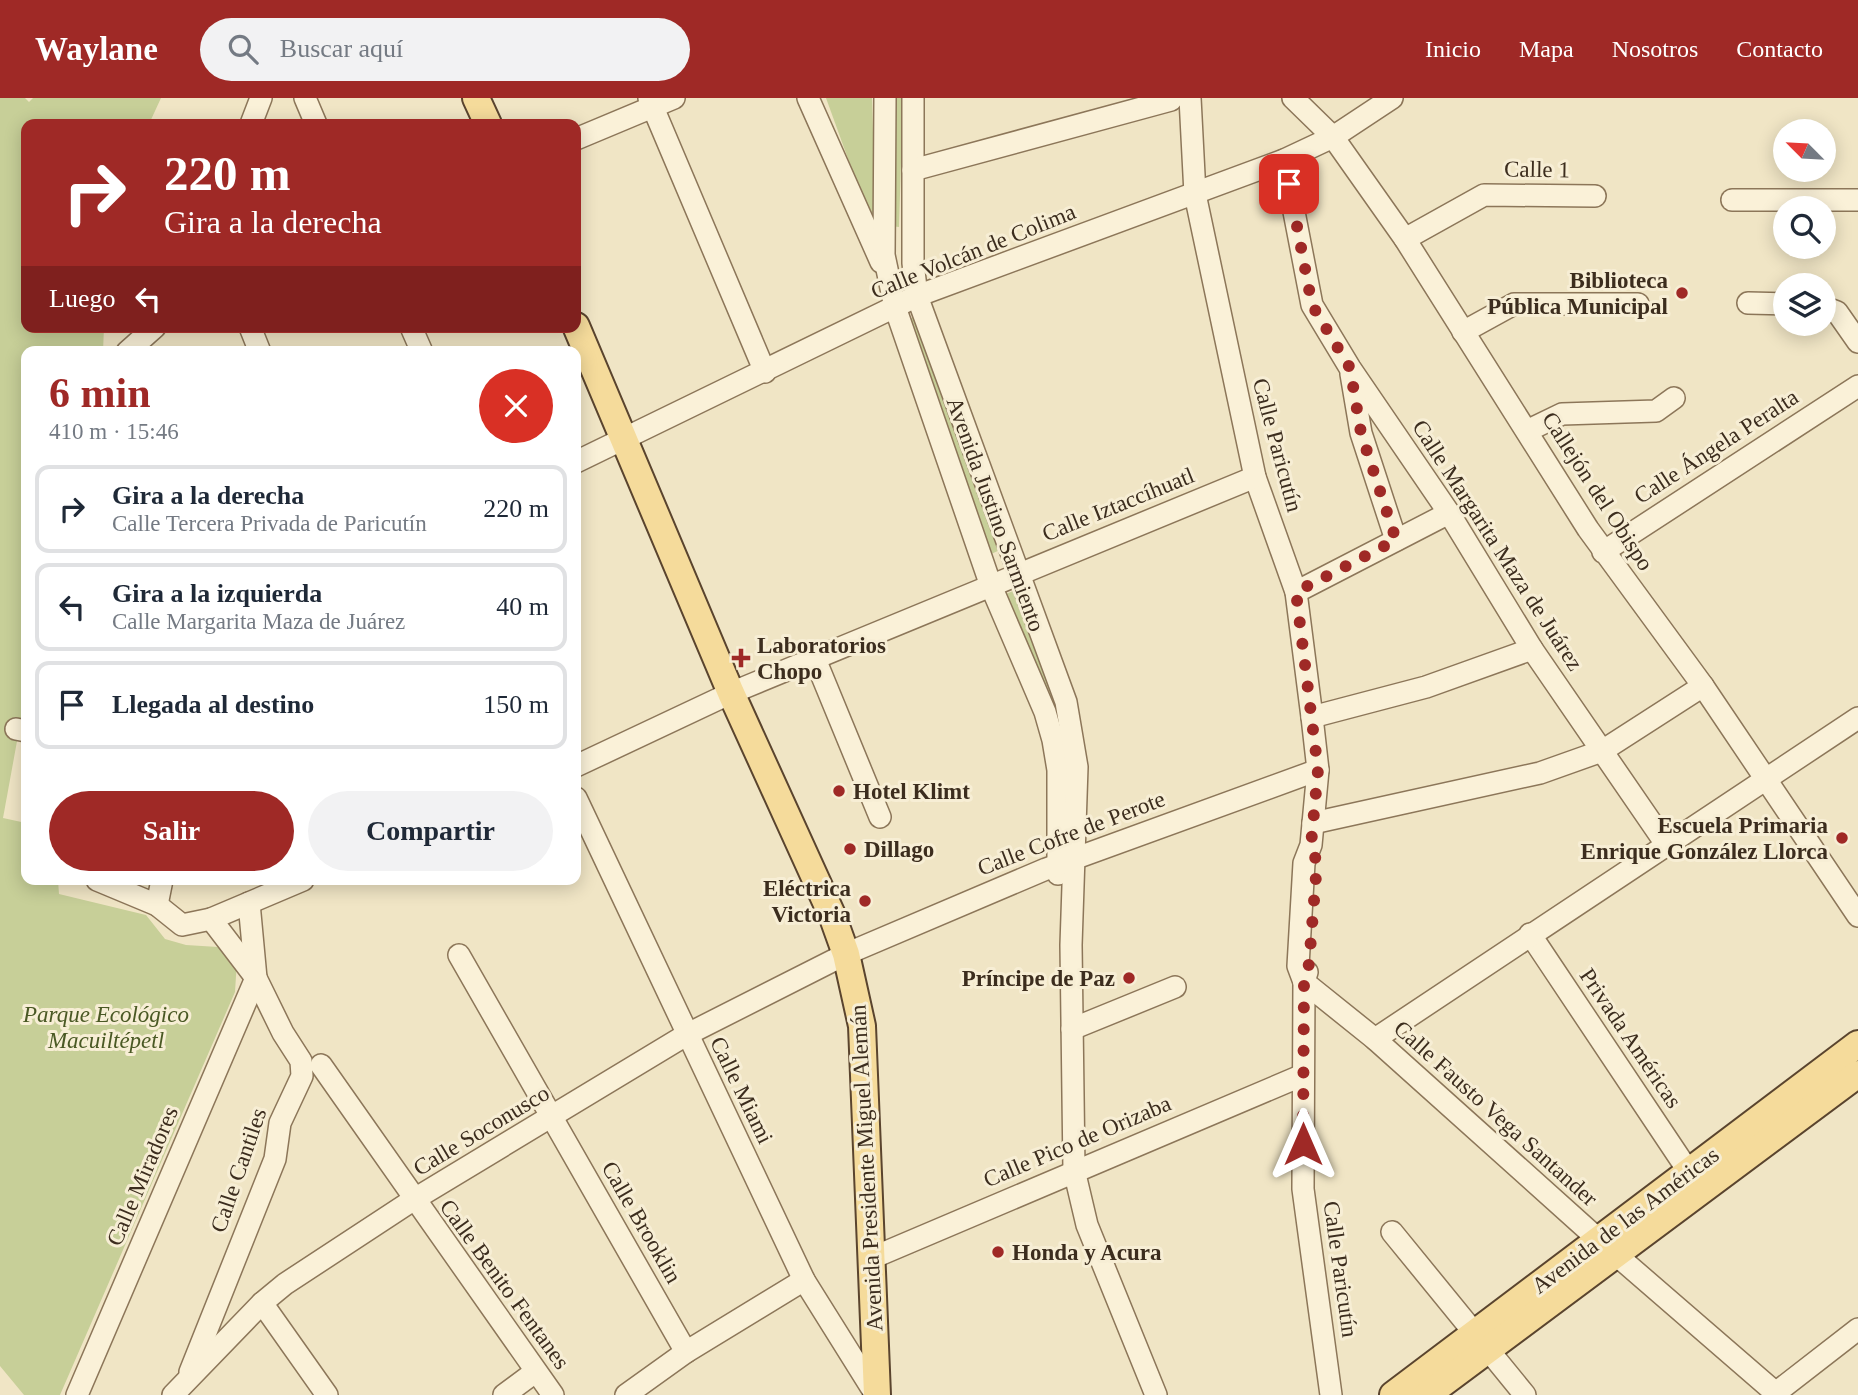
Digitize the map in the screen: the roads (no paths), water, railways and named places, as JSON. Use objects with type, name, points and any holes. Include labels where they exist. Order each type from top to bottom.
[{"type":"main road","points":[[476,98],[486,119]]},
{"type":"main road","name":"Avenida Presidente Miguel Alemán","points":[[579,333],[731,694],[832,915],[846,954],[862,1026],[877,1395]]},
{"type":"main road","name":"Avenida de las Américas","points":[[1607,1247],[1689,1172],[1858,1044]]},
{"type":"main road","name":"Avenida de las Américas","points":[[1393,1395],[1481,1342],[1607,1247],[1858,1074]]},
{"type":"main road","name":"Avenida de las Américas","points":[[1427,1395],[1481,1342]]},
{"type":"street","points":[[305,98],[314,119]]},
{"type":"street","points":[[581,137],[651,103],[674,98]]},
{"type":"street","points":[[808,98],[888,278]]},
{"type":"street","name":"Avenida Justino Sarmiento","points":[[885,98],[884,256],[895,307],[991,586],[1045,712],[1053,740],[1058,770],[1070,945],[1074,1170],[1087,1225],[1156,1395]]},
{"type":"street","name":"Avenida Justino Sarmiento","points":[[913,98],[913,263],[917,296],[1066,702],[1077,767],[1065,861]]},
{"type":"street","name":"Callejón del Obispo","points":[[1293,98],[1333,137],[1405,239],[1604,552],[1703,685],[1858,916]]},
{"type":"street","name":"Calle Volcán de Colima","points":[[581,460],[917,296],[1284,160],[1333,137],[1392,98]]},
{"type":"street","points":[[252,119],[258,99]]},
{"type":"street","points":[[913,170],[1181,99]]},
{"type":"street","name":"Calle Paricutín","points":[[1181,99],[1195,194],[1255,477],[1296,592],[1312,717],[1318,770],[1311,845],[1304,863],[1298,966],[1304,982],[1303,1189],[1331,1395]]},
{"type":"street","points":[[651,103],[765,372]]},
{"type":"street","name":"Calle Margarita Maza de Juárez","points":[[1284,160],[1312,305],[1350,368],[1449,513],[1532,649],[1666,844]]},
{"type":"street","name":"Calle 1","points":[[1405,239],[1484,195],[1595,196]]},
{"type":"street","points":[[1732,200],[1858,200]]},
{"type":"street","points":[[1748,303],[1773,304]]},
{"type":"street","points":[[1463,332],[1514,304],[1638,304]]},
{"type":"street","points":[[1836,312],[1858,342]]},
{"type":"street","points":[[134,346],[148,333]]},
{"type":"street","name":"Calle Margarita Maza de Juárez","points":[[1350,368],[1361,433],[1396,540]]},
{"type":"street","name":"Calle Ángela Peralta","points":[[1604,552],[1858,386]]},
{"type":"street","points":[[1527,431],[1562,414],[1656,411],[1674,398]]},
{"type":"street","name":"Calle Iztaccíhuatl","points":[[581,764],[731,694],[1017,573],[1255,477]]},
{"type":"street","points":[[1296,592],[1449,513]]},
{"type":"street","points":[[1312,717],[1426,687],[1532,649]]},
{"type":"street","points":[[815,659],[880,817]]},
{"type":"street","points":[[1313,823],[1540,773],[1602,751],[1703,685]]},
{"type":"street","points":[[1375,1038],[1858,718]]},
{"type":"street","name":"Calle Cofre de Perote","points":[[846,954],[1065,861],[1318,770]]},
{"type":"street","name":"Calle Miami","points":[[581,809],[804,1280],[877,1395]]},
{"type":"street","points":[[109,885],[157,905],[182,925],[211,919],[291,885]]},
{"type":"street","points":[[157,905],[161,885]]},
{"type":"street","name":"Calle Miradores","points":[[77,1395],[256,978],[249,903]]},
{"type":"street","points":[[211,919],[256,978]]},
{"type":"street","name":"Privada Américas","points":[[1530,934],[1689,1172]]},
{"type":"street","name":"Calle Soconusco","points":[[179,1389],[262,1303],[285,1284],[413,1200],[686,1035],[846,954]]},
{"type":"street","name":"Calle Brooklin","points":[[459,955],[686,1352]]},
{"type":"street","name":"Calle Cantiles","points":[[179,1389],[275,1159],[280,1123],[302,1076],[301,1061],[256,978]]},
{"type":"street","name":"Calle Fausto Vega Santander","points":[[1304,982],[1375,1038],[1607,1247],[1776,1394]]},
{"type":"street","points":[[1072,1029],[1175,987]]},
{"type":"street","name":"Calle Benito Fentanes","points":[[321,1065],[413,1200],[553,1395]]},
{"type":"street","name":"Calle Pico de Orizaba","points":[[872,1258],[1303,1075]]},
{"type":"street","points":[[1392,1231],[1525,1395]]},
{"type":"street","points":[[626,1395],[686,1352],[804,1280]]},
{"type":"street","points":[[262,1303],[327,1395]]},
{"type":"street","points":[[1776,1394],[1858,1329]]},
{"type":"street","points":[[504,1395],[535,1372]]},
{"type":"place","name":"Biblioteca Pública Municipal","points":[[1682,293]]},
{"type":"place","name":"Laboratorios Chopo","points":[[741,658]]},
{"type":"place","name":"Hotel Klimt","points":[[839,791]]},
{"type":"place","name":"Escuela Primaria Enrique González Llorca","points":[[1842,838]]},
{"type":"place","name":"Dillago","points":[[850,849]]},
{"type":"place","name":"Eléctrica Victoria","points":[[865,901]]},
{"type":"place","name":"Príncipe de Paz","points":[[1129,978]]},
{"type":"place","name":"Honda y Acura","points":[[998,1252]]},
{"type":"park label","name":"Parque Ecológico Macuiltépetl","points":[[106,1027]]}]
